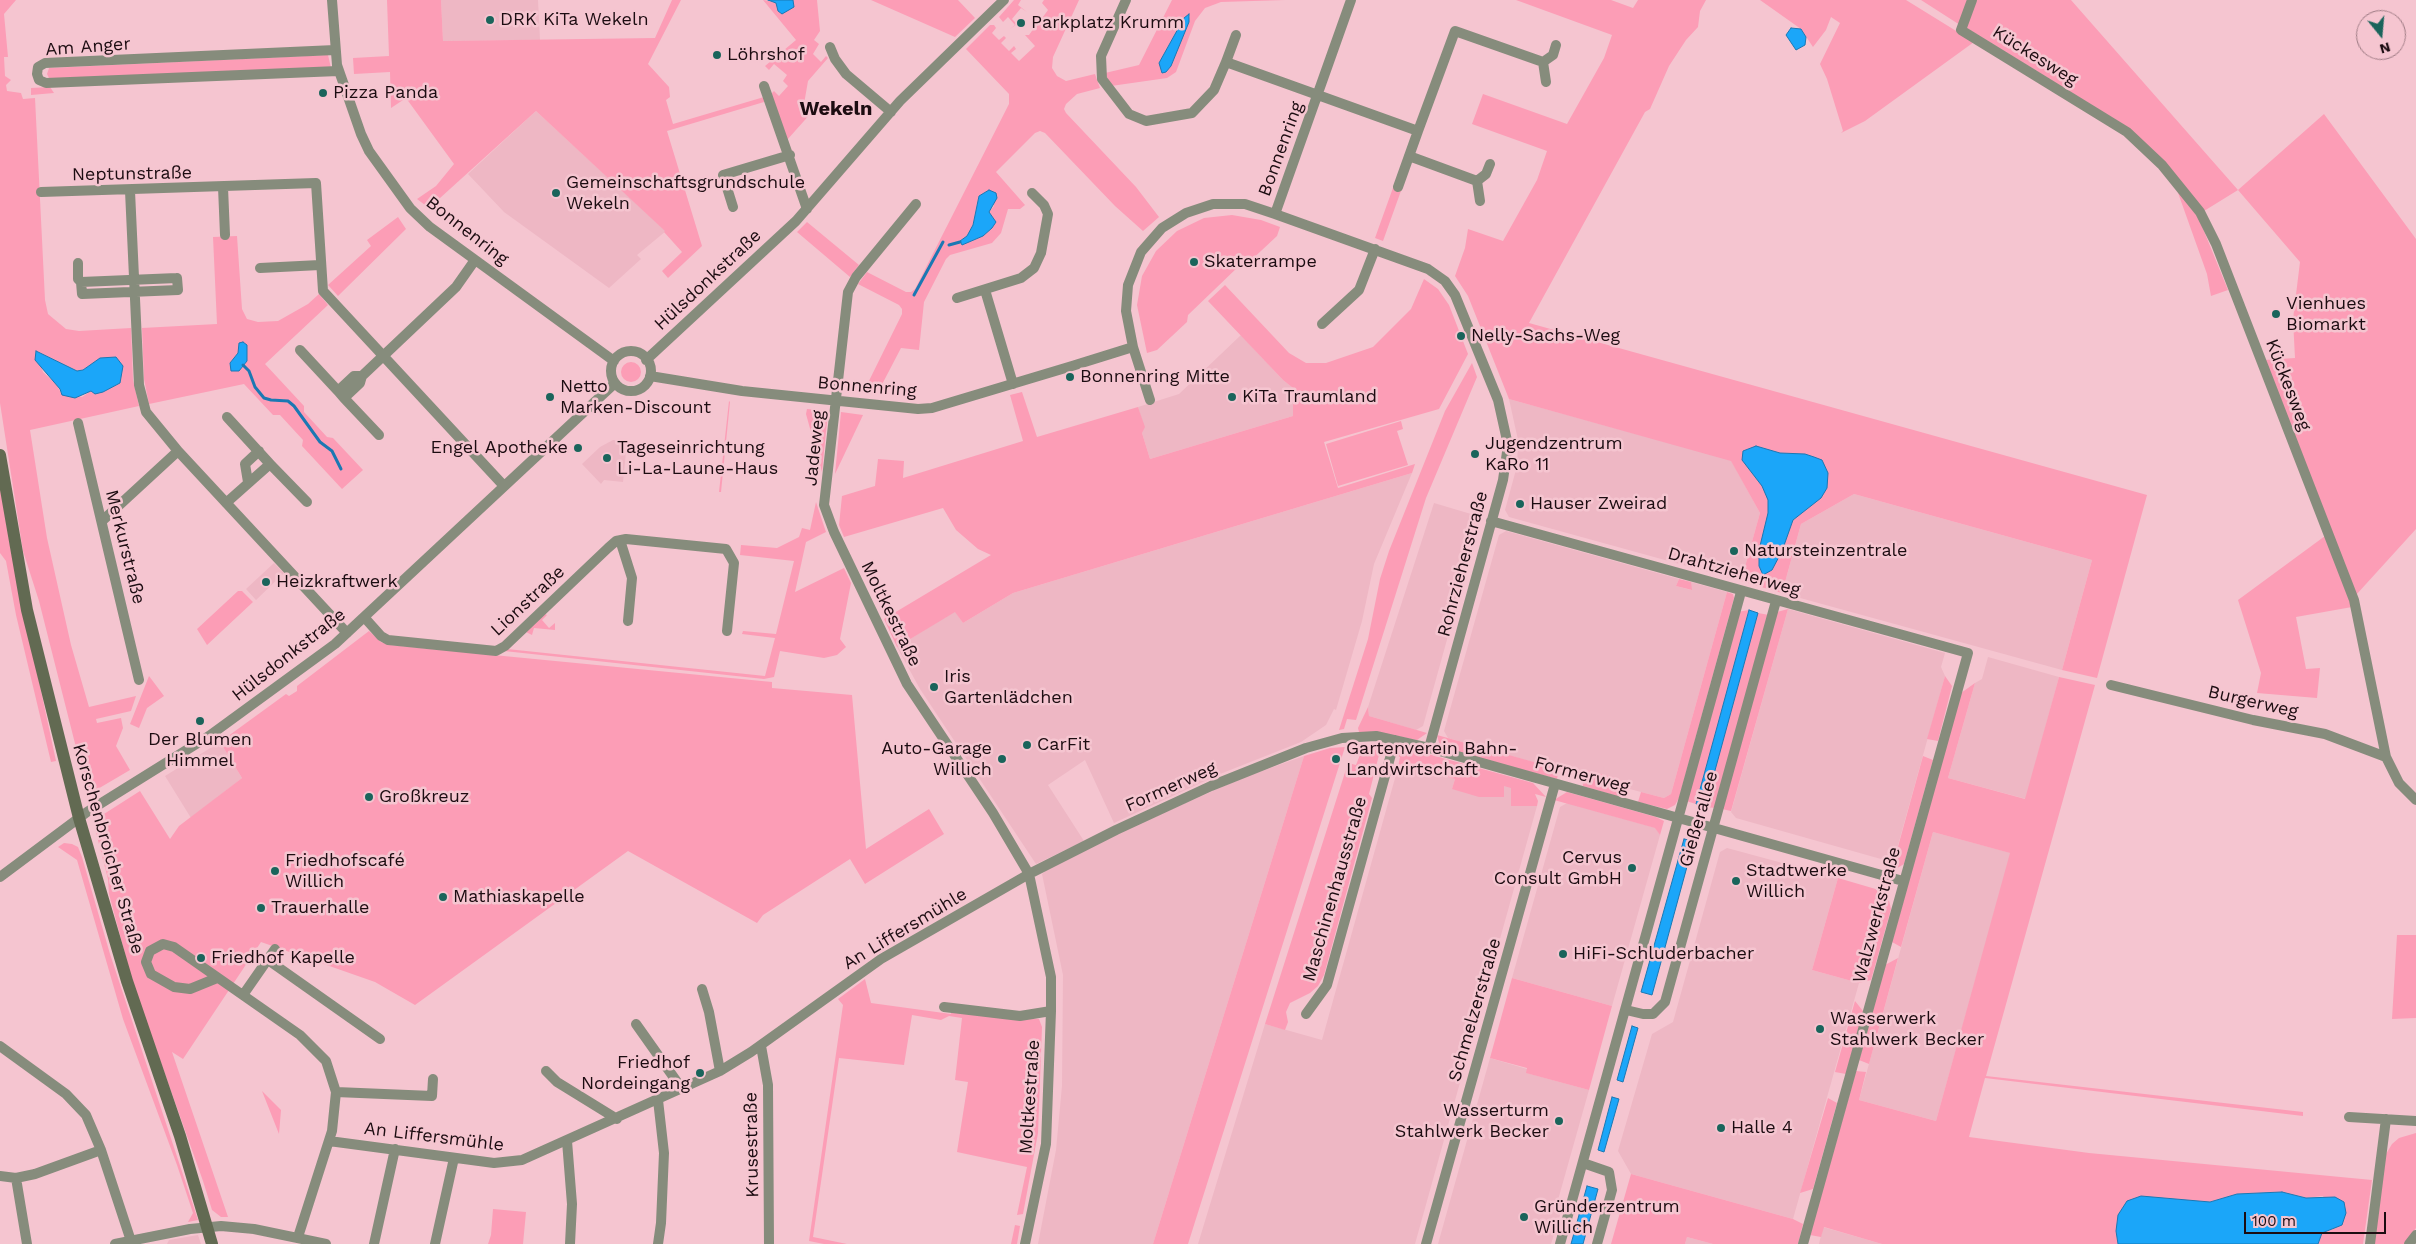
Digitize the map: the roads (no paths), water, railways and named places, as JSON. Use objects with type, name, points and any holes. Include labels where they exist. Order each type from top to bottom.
[{"type":"main road","name":"Korschenbroicher Straße","points":[[0,455],[27,610],[79,818],[127,981],[180,1136],[212,1244]]},
{"type":"street","name":"Bonnenring","points":[[332,0],[338,71],[365,144],[404,200],[422,220],[614,361]]},
{"type":"street","name":"Hülsdonkstraße","points":[[646,360],[807,210],[891,112],[1004,0]]},
{"type":"street","points":[[1126,0],[1101,56],[1102,79],[1129,114],[1146,121],[1192,113],[1214,90],[1236,35]]},
{"type":"street","name":"Bonnenring","points":[[1150,400],[1133,347],[1126,311],[1128,285],[1141,252],[1162,228],[1186,213],[1213,204],[1245,204],[1275,214],[1351,0]]},
{"type":"street","name":"Kückesweg","points":[[1972,0],[1961,30],[2127,132],[2162,165],[2200,212],[2216,244],[2354,600],[2386,757],[2399,783],[2416,800]]},
{"type":"street","points":[[1398,187],[1455,30],[1543,62]]},
{"type":"street","points":[[1543,62],[1553,55],[1556,45]]},
{"type":"street","points":[[830,47],[835,59],[846,74],[891,112]]},
{"type":"street","name":"Am Anger","points":[[335,50],[45,63],[38,67],[37,74],[39,80],[46,83],[338,71]]},
{"type":"street","points":[[1226,62],[1418,131]]},
{"type":"street","points":[[1543,62],[1546,82]]},
{"type":"street","points":[[764,86],[790,155],[807,210]]},
{"type":"street","points":[[733,207],[723,175],[790,155]]},
{"type":"street","points":[[1409,156],[1477,181]]},
{"type":"street","points":[[1477,181],[1486,174],[1490,164]]},
{"type":"street","points":[[1477,181],[1480,201]]},
{"type":"street","name":"Neptunstraße","points":[[41,192],[121,189],[130,191],[316,184],[320,265]]},
{"type":"street","points":[[223,187],[225,235]]},
{"type":"street","points":[[130,191],[133,292],[139,385],[146,412],[178,451],[347,633]]},
{"type":"street","points":[[957,298],[1021,278],[1034,268],[1041,253],[1048,214],[1044,205],[1032,193]]},
{"type":"street","name":"Jadeweg","points":[[826,499],[845,308],[850,286],[916,204]]},
{"type":"street","name":"Rohrzieherstraße","points":[[1275,214],[1375,249],[1438,275],[1450,286],[1459,303],[1498,400],[1508,445],[1502,480],[1429,748]]},
{"type":"street","points":[[1322,324],[1359,290],[1375,249]]},
{"type":"street","points":[[341,394],[360,383],[362,376],[451,292],[475,260]]},
{"type":"street","points":[[78,263],[78,278],[81,282],[82,294],[178,290],[177,278],[81,282]]},
{"type":"street","points":[[260,268],[320,265],[323,291],[504,486]]},
{"type":"street","points":[[985,290],[1013,384]]},
{"type":"street","name":"Bonnenring","points":[[650,376],[708,387],[918,409],[932,408],[1133,347]]},
{"type":"street","points":[[300,350],[379,436]]},
{"type":"street","points":[[630,352],[641,355],[646,360],[650,376],[643,387],[635,390],[625,390],[615,383],[611,372],[614,361],[624,353],[630,352]]},
{"type":"street","name":"Hülsdonkstraße","points":[[0,877],[79,818],[209,736],[322,654],[347,633],[615,383]]},
{"type":"street","points":[[228,417],[307,502]]},
{"type":"street","name":"Merkurstraße","points":[[78,423],[139,680]]},
{"type":"street","points":[[102,521],[178,451]]},
{"type":"street","points":[[248,482],[245,464],[259,451]]},
{"type":"street","points":[[226,503],[270,464]]},
{"type":"street","name":"Moltkestraße","points":[[826,499],[824,505],[828,520],[907,684],[993,813],[1029,874],[1051,977],[1051,1011],[1046,1144],[1025,1244]]},
{"type":"street","name":"Drahtzieherweg","points":[[1491,522],[1968,653]]},
{"type":"street","points":[[628,621],[632,578],[620,540],[726,549],[734,563],[727,631]]},
{"type":"street","name":"Lionstraße","points":[[364,617],[386,639],[496,651],[505,646],[608,548],[620,540]]},
{"type":"street","name":"Gießerallee","points":[[1560,1244],[1741,592]]},
{"type":"street","name":"Gießerallee","points":[[1626,1010],[1653,1014],[1665,1002],[1776,601]]},
{"type":"street","name":"Walzwerkstraße","points":[[1803,1244],[1968,653]]},
{"type":"street","name":"Burgerweg","points":[[2111,685],[2253,720],[2325,734],[2386,757]]},
{"type":"street","name":"Formerweg","points":[[1116,830],[1211,786],[1319,744],[1362,736],[1395,740],[1429,748],[1903,881]]},
{"type":"street","name":"Maschinenhausstraße","points":[[1306,1014],[1327,985],[1395,740]]},
{"type":"street","name":"Schmelzerstraße","points":[[1426,1244],[1555,784]]},
{"type":"street","name":"An Liffersmühle","points":[[329,1141],[494,1163],[514,1162],[567,1141],[720,1071],[760,1046],[881,959],[1029,874],[1116,830]]},
{"type":"street","points":[[217,978],[190,989],[174,987],[151,974],[146,962],[150,952],[163,944],[174,947],[300,1035],[326,1061],[336,1092],[329,1141],[298,1237]]},
{"type":"street","points":[[243,995],[275,949]]},
{"type":"street","points":[[268,960],[380,1039]]},
{"type":"street","points":[[702,989],[709,1012],[720,1071]]},
{"type":"street","name":"Moltkestraße","points":[[944,1007],[1020,1016],[1051,1011]]},
{"type":"street","points":[[636,1024],[682,1089]]},
{"type":"street","points":[[0,1046],[77,1104],[89,1120],[131,1240]]},
{"type":"street","name":"Krusestraße","points":[[760,1046],[768,1084],[769,1244]]},
{"type":"street","points":[[546,1071],[557,1082],[617,1118]]},
{"type":"street","points":[[336,1092],[432,1096],[433,1079]]},
{"type":"street","points":[[658,1100],[664,1153],[661,1223],[658,1244]]},
{"type":"street","points":[[2349,1117],[2416,1121]]},
{"type":"street","points":[[2370,1244],[2386,1120]]},
{"type":"street","points":[[567,1141],[572,1204],[570,1244]]},
{"type":"street","points":[[374,1244],[395,1149]]},
{"type":"street","points":[[0,1176],[16,1178],[35,1174],[101,1150]]},
{"type":"street","points":[[435,1244],[454,1158]]},
{"type":"street","points":[[1583,1163],[1609,1172],[1612,1190],[1598,1244]]},
{"type":"street","points":[[16,1178],[27,1244]]},
{"type":"street","points":[[116,1244],[208,1227],[254,1229],[326,1244]]},
{"type":"street","points":[[2409,1244],[2416,1235]]},
{"type":"water","points":[[768,0],[793,0],[794,7],[782,14],[778,11],[776,3]]},
{"type":"water","points":[[1189,14],[1189,22],[1171,66],[1166,72],[1162,73],[1159,63],[1184,18]]},
{"type":"water","points":[[1791,28],[1801,29],[1806,37],[1805,45],[1796,50],[1786,35]]},
{"type":"water","points":[[989,190],[996,193],[997,198],[989,212],[996,222],[983,236],[962,245],[960,241],[967,236],[973,225],[979,196]]},
{"type":"water","points":[[243,342],[247,345],[247,361],[239,371],[231,371],[230,363],[238,353],[239,343]]},
{"type":"water","points":[[36,351],[77,371],[83,370],[100,358],[116,357],[123,366],[120,383],[95,394],[91,391],[75,398],[62,395],[60,389],[35,360]]},
{"type":"water","points":[[1756,446],[1780,453],[1805,454],[1822,460],[1828,473],[1827,488],[1821,498],[1793,520],[1782,551],[1772,570],[1763,575],[1759,566],[1759,550],[1768,513],[1768,500],[1762,486],[1742,460],[1743,451]]},
{"type":"water","points":[[1749,610],[1758,613],[1705,807],[1696,804]]},
{"type":"water","points":[[1684,839],[1694,841],[1652,995],[1641,992]]},
{"type":"water","points":[[1632,1026],[1638,1028],[1623,1082],[1617,1080]]},
{"type":"water","points":[[1612,1097],[1619,1099],[1604,1152],[1598,1150]]},
{"type":"water","points":[[1587,1186],[1598,1189],[1583,1244],[1571,1244]]},
{"type":"water","points":[[2282,1192],[2306,1198],[2335,1197],[2344,1202],[2346,1213],[2342,1225],[2322,1233],[2318,1244],[2118,1244],[2116,1231],[2118,1215],[2127,1201],[2141,1196],[2210,1202],[2237,1194]]},
{"type":"waterway","points":[[914,295],[943,242]]},
{"type":"waterway","points":[[949,245],[960,242]]},
{"type":"waterway","points":[[243,365],[249,371],[255,387],[264,398],[288,401],[294,406],[320,442],[332,451],[341,469]]},
{"type":"place","name":"DRK KiTa Wekeln","points":[[490,20]]},
{"type":"place","name":"Parkplatz Krumm","points":[[1021,23]]},
{"type":"place","name":"Löhrshof","points":[[717,55]]},
{"type":"place","name":"Pizza Panda","points":[[323,93]]},
{"type":"place","name":"Gemeinschaftsgrundschule Wekeln","points":[[556,193]]},
{"type":"place","name":"Skaterrampe","points":[[1194,262]]},
{"type":"place","name":"Vienhues Biomarkt","points":[[2276,314]]},
{"type":"place","name":"Nelly-Sachs-Weg","points":[[1461,336]]},
{"type":"place","name":"Bonnenring Mitte","points":[[1070,377]]},
{"type":"place","name":"Netto Marken-Discount","points":[[550,397]]},
{"type":"place","name":"KiTa Traumland","points":[[1232,397]]},
{"type":"place","name":"Engel Apotheke","points":[[578,448]]},
{"type":"place","name":"Jugendzentrum KaRo 11","points":[[1475,454]]},
{"type":"place","name":"Tageseinrichtung Li-La-Laune-Haus","points":[[607,458]]},
{"type":"place","name":"Hauser Zweirad","points":[[1520,504]]},
{"type":"place","name":"Natursteinzentrale","points":[[1734,551]]},
{"type":"place","name":"Heizkraftwerk","points":[[266,582]]},
{"type":"place","name":"Iris Gartenlädchen","points":[[934,687]]},
{"type":"place","name":"Der Blumen Himmel","points":[[200,721]]},
{"type":"place","name":"CarFit","points":[[1027,745]]},
{"type":"place","name":"Auto-Garage Willich","points":[[1002,759]]},
{"type":"place","name":"Gartenverein Bahn- Landwirtschaft","points":[[1336,759]]},
{"type":"place","name":"Großkreuz","points":[[369,797]]},
{"type":"place","name":"Cervus Consult GmbH","points":[[1632,868]]},
{"type":"place","name":"Friedhofscafé Willich","points":[[275,871]]},
{"type":"place","name":"Stadtwerke Willich","points":[[1736,881]]},
{"type":"place","name":"Mathiaskapelle","points":[[443,897]]},
{"type":"place","name":"Trauerhalle","points":[[261,908]]},
{"type":"place","name":"HiFi-Schluderbacher","points":[[1563,954]]},
{"type":"place","name":"Friedhof Kapelle","points":[[201,958]]},
{"type":"place","name":"Wasserwerk Stahlwerk Becker","points":[[1820,1029]]},
{"type":"place","name":"Friedhof Nordeingang","points":[[700,1073]]},
{"type":"place","name":"Wasserturm Stahlwerk Becker","points":[[1559,1121]]},
{"type":"place","name":"Halle 4","points":[[1721,1128]]},
{"type":"place","name":"Gründerzentrum Willich","points":[[1524,1217]]},
{"type":"district","name":"Wekeln","points":[[836,109]]}]
